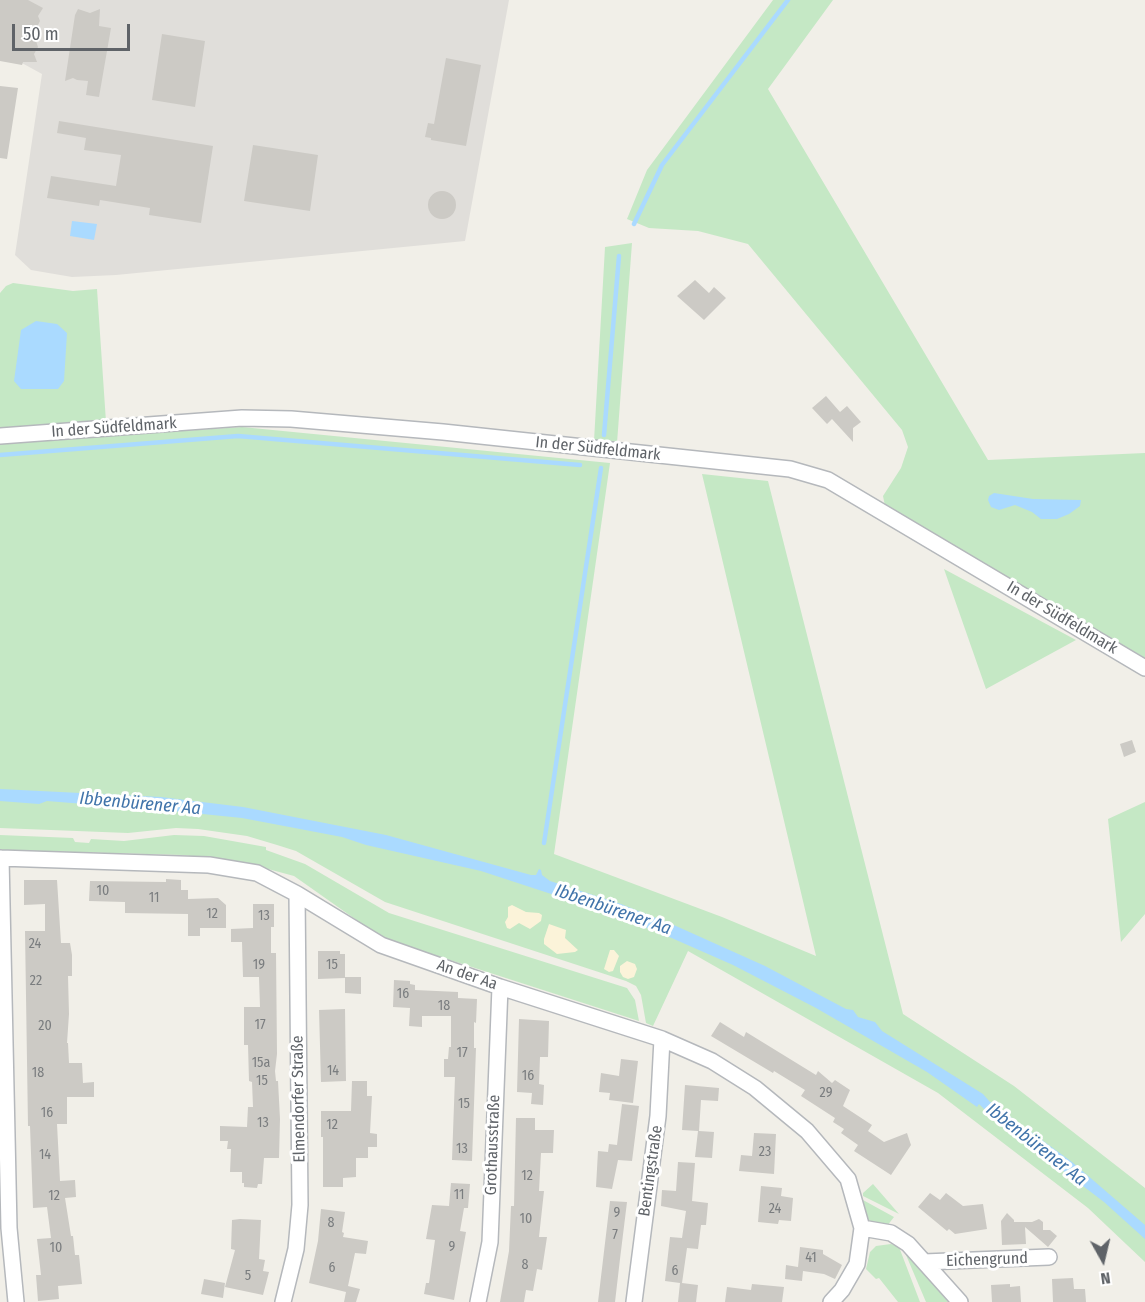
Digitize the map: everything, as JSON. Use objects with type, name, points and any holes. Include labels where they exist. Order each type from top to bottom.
[{"type":"street","name":"In der Südfeldmark","points":[[0,436],[242,418],[291,419],[443,432],[790,469],[828,480],[1145,668]]},
{"type":"street","name":"An der Aa","points":[[1,858],[209,865],[257,873],[297,894],[381,945],[500,987],[662,1039],[712,1060],[755,1088],[807,1131],[848,1179],[862,1228]]},
{"type":"street","points":[[1,858],[9,1228],[16,1302]]},
{"type":"street","name":"Elmendorfer Straße","points":[[283,1302],[296,1249],[300,1205],[297,894]]},
{"type":"street","name":"Grothausstraße","points":[[478,1302],[489,1242],[500,987]]},
{"type":"street","name":"Bentingstraße","points":[[634,1302],[658,1116],[662,1039]]},
{"type":"street","points":[[831,1302],[842,1290],[856,1264],[862,1228]]},
{"type":"street","name":"Eichengrund","points":[[862,1228],[891,1233],[908,1244],[960,1302]]},
{"type":"street","name":"Eichengrund","points":[[924,1262],[1049,1257]]},
{"type":"shaded area","points":[[0,0],[509,0],[465,241],[116,275],[72,277],[31,270],[15,255],[42,74],[0,51]]},
{"type":"green space","points":[[773,0],[833,0],[768,89],[988,460],[1145,453],[1145,658],[885,506],[883,496],[901,468],[908,447],[902,430],[748,244],[698,231],[649,228],[627,219],[647,170]]},
{"type":"green space","points":[[632,243],[617,443],[594,441],[605,247]]},
{"type":"green space","points":[[13,283],[73,291],[97,289],[106,422],[0,429],[0,293],[6,286]]},
{"type":"green space","points":[[242,427],[610,463],[554,854],[722,917],[816,956],[702,474],[768,481],[903,1014],[1014,1086],[1145,1188],[1145,1262],[1088,1208],[938,1093],[688,951],[653,1026],[646,1023],[641,995],[636,986],[626,981],[385,902],[296,851],[277,845],[247,836],[198,829],[176,828],[128,833],[0,828],[0,443]]},
{"type":"green space","points":[[944,569],[1076,640],[986,689]]},
{"type":"green space","points":[[1145,802],[1145,914],[1121,942],[1108,819]]},
{"type":"green space","points":[[0,835],[73,838],[75,842],[89,843],[91,839],[124,841],[174,835],[204,836],[266,847],[266,850],[305,864],[389,913],[627,988],[635,1000],[639,1021],[382,938],[294,876],[257,866],[183,855],[0,850]]},
{"type":"green space","points":[[873,1184],[899,1214],[863,1196],[863,1193]]},
{"type":"green space","points":[[863,1200],[894,1217],[887,1226],[867,1219]]},
{"type":"green space","points":[[891,1244],[899,1247],[920,1302],[898,1302],[879,1278],[876,1279],[866,1269],[870,1252],[876,1246]]},
{"type":"green space","points":[[906,1255],[911,1256],[948,1302],[926,1302]]},
{"type":"sand","points":[[512,905],[526,912],[539,913],[542,915],[541,921],[530,929],[519,923],[510,929],[507,928],[505,922],[508,917],[508,907]]},
{"type":"sand","points":[[549,924],[566,930],[565,938],[578,950],[557,954],[544,944]]},
{"type":"sand","points":[[610,950],[614,950],[619,956],[613,971],[609,972],[604,969]]},
{"type":"sand","points":[[627,961],[635,964],[637,969],[634,977],[628,979],[620,972],[620,966]]},
{"type":"water","points":[[72,221],[97,224],[94,240],[70,236]]},
{"type":"water","points":[[36,321],[57,324],[67,333],[64,381],[58,389],[21,389],[14,381],[21,330]]},
{"type":"water","points":[[994,493],[1033,499],[1081,500],[1080,506],[1069,514],[1057,519],[1041,519],[1032,512],[1015,505],[999,510],[991,507],[988,500],[989,496]]},
{"type":"water","name":"Ibbenbürener Aa","points":[[0,789],[161,797],[243,807],[386,835],[531,875],[536,875],[539,869],[542,875],[550,881],[621,904],[676,926],[765,966],[846,1009],[853,1010],[858,1017],[875,1022],[882,1031],[983,1094],[990,1102],[1000,1107],[1072,1162],[1145,1225],[1145,1239],[1104,1202],[991,1116],[979,1104],[977,1107],[927,1072],[816,1008],[733,965],[658,932],[597,909],[481,871],[366,845],[342,837],[242,818],[47,801],[39,804],[0,801]]},
{"type":"building","points":[[0,0],[28,0],[43,8],[38,16],[39,31],[35,38],[38,47],[34,54],[37,62],[23,62],[22,65],[0,61]]},
{"type":"building","points":[[78,9],[90,13],[100,9],[99,26],[111,28],[99,97],[86,95],[88,81],[73,78],[65,81],[75,15]]},
{"type":"building","points":[[162,34],[205,41],[195,107],[152,100]]},
{"type":"building","points":[[446,58],[481,65],[466,146],[425,137],[428,123],[434,124]]},
{"type":"building","points":[[0,86],[18,88],[7,159],[0,158]]},
{"type":"building","points":[[59,121],[213,146],[201,223],[149,215],[150,208],[100,200],[99,206],[47,198],[51,176],[116,186],[121,155],[84,150],[86,138],[57,133]]},
{"type":"building","points":[[253,145],[318,155],[310,211],[244,201]]},
{"type":"building","points":[[442,191],[452,195],[456,205],[452,215],[442,219],[432,215],[428,205],[432,195]]},
{"type":"building","points":[[695,280],[709,293],[714,287],[726,298],[704,320],[677,296]]},
{"type":"building","points":[[826,396],[840,412],[847,406],[861,422],[853,428],[853,442],[832,419],[827,424],[812,408]]},
{"type":"building","points":[[1132,740],[1136,752],[1124,757],[1120,744]]},
{"type":"building","points":[[166,879],[181,880],[181,890],[188,890],[188,899],[218,898],[226,905],[226,928],[200,928],[200,936],[188,936],[188,914],[125,913],[125,902],[89,901],[90,881],[166,882]]},
{"type":"building","points":[[24,880],[57,880],[61,943],[70,943],[72,955],[72,976],[68,976],[69,1063],[82,1063],[83,1083],[94,1082],[94,1097],[67,1097],[67,1124],[57,1124],[60,1181],[75,1180],[76,1197],[65,1198],[75,1255],[79,1255],[82,1284],[58,1286],[59,1299],[38,1301],[36,1275],[41,1275],[37,1239],[51,1238],[47,1207],[33,1208],[30,1126],[28,1126],[25,931],[45,931],[45,904],[24,905]]},
{"type":"building","points":[[253,904],[274,904],[271,953],[276,953],[277,1054],[275,1071],[276,1081],[278,1081],[280,1119],[279,1158],[264,1158],[262,1184],[258,1184],[257,1188],[244,1187],[242,1172],[230,1172],[231,1149],[227,1149],[228,1141],[220,1141],[220,1126],[247,1127],[248,1107],[253,1107],[252,1082],[249,1081],[248,1045],[244,1045],[244,1007],[260,1007],[259,977],[243,977],[242,942],[231,942],[231,929],[253,928]]},
{"type":"building","points":[[318,951],[340,951],[340,954],[345,954],[345,977],[361,977],[361,994],[345,993],[345,978],[318,979]]},
{"type":"building","points":[[394,980],[410,981],[410,984],[415,985],[415,990],[458,992],[458,998],[477,999],[476,1023],[474,1022],[474,1048],[476,1048],[472,1161],[452,1160],[455,1077],[444,1077],[444,1059],[448,1059],[449,1047],[451,1047],[451,1016],[422,1016],[422,1027],[409,1026],[410,1008],[393,1007]]},
{"type":"building","points":[[345,1009],[346,1081],[321,1082],[319,1010]]},
{"type":"building","points":[[519,1019],[549,1021],[548,1057],[540,1057],[539,1084],[544,1085],[543,1105],[531,1104],[532,1093],[517,1092]]},
{"type":"building","points":[[720,1022],[744,1037],[746,1032],[816,1075],[818,1071],[832,1083],[835,1080],[850,1090],[843,1106],[872,1125],[868,1131],[884,1142],[907,1133],[911,1145],[891,1175],[854,1151],[858,1145],[841,1133],[844,1129],[833,1122],[835,1118],[801,1096],[805,1090],[711,1036]]},
{"type":"building","points":[[621,1059],[638,1061],[633,1103],[609,1100],[610,1093],[599,1092],[601,1073],[619,1076]]},
{"type":"building","points":[[352,1081],[367,1081],[367,1096],[372,1096],[370,1133],[377,1134],[377,1147],[368,1147],[368,1158],[356,1158],[356,1177],[343,1178],[343,1187],[323,1187],[321,1111],[351,1111]]},
{"type":"building","points":[[685,1085],[719,1088],[718,1101],[701,1100],[699,1131],[714,1132],[712,1158],[695,1157],[698,1131],[682,1130]]},
{"type":"building","points":[[622,1104],[639,1106],[632,1161],[618,1160],[612,1189],[596,1187],[598,1151],[608,1152],[609,1144],[617,1145]]},
{"type":"building","points":[[516,1118],[535,1118],[535,1130],[554,1130],[553,1153],[541,1153],[539,1191],[544,1191],[539,1237],[547,1237],[542,1270],[537,1269],[533,1291],[526,1290],[524,1302],[500,1302],[509,1251],[511,1206],[514,1206]]},
{"type":"building","points":[[754,1133],[776,1134],[774,1174],[739,1171],[741,1155],[752,1156]]},
{"type":"building","points":[[678,1162],[695,1163],[692,1201],[708,1203],[706,1225],[701,1225],[698,1249],[687,1248],[682,1283],[698,1285],[696,1302],[678,1302],[680,1283],[665,1281],[670,1237],[682,1238],[686,1211],[661,1206],[662,1190],[676,1191]]},
{"type":"building","points":[[451,1183],[470,1184],[468,1208],[464,1208],[460,1231],[466,1232],[454,1300],[424,1294],[426,1283],[429,1283],[435,1240],[426,1239],[432,1205],[449,1206]]},
{"type":"building","points":[[761,1186],[782,1188],[781,1196],[793,1198],[791,1221],[779,1220],[778,1224],[758,1222]]},
{"type":"building","points":[[930,1193],[940,1200],[946,1193],[963,1206],[983,1204],[987,1229],[955,1234],[949,1229],[947,1231],[918,1207]]},
{"type":"building","points":[[610,1201],[627,1202],[615,1302],[598,1302]]},
{"type":"building","points":[[321,1209],[345,1212],[343,1237],[368,1241],[366,1254],[355,1253],[348,1286],[360,1289],[356,1302],[344,1302],[346,1292],[309,1283],[318,1241]]},
{"type":"building","points":[[1007,1213],[1014,1222],[1032,1222],[1039,1219],[1043,1222],[1043,1230],[1050,1230],[1057,1236],[1048,1247],[1025,1227],[1026,1244],[1002,1245],[1001,1221]]},
{"type":"building","points":[[232,1220],[261,1220],[259,1259],[265,1260],[263,1271],[269,1272],[263,1295],[225,1287],[235,1250],[231,1249]]},
{"type":"building","points":[[800,1247],[823,1250],[823,1254],[842,1265],[835,1279],[824,1274],[803,1271],[802,1281],[785,1279],[786,1265],[798,1267]]},
{"type":"building","points":[[1073,1278],[1074,1289],[1085,1289],[1086,1302],[1053,1302],[1052,1279]]},
{"type":"building","points":[[204,1279],[225,1283],[223,1298],[201,1294]]},
{"type":"building","points":[[752,1284],[784,1287],[782,1302],[725,1302],[727,1287],[751,1290]]},
{"type":"building","points":[[1010,1284],[1010,1287],[1020,1286],[1021,1302],[992,1302],[991,1285]]},
{"type":"waterway","points":[[634,224],[662,165],[788,0]]},
{"type":"waterway","points":[[604,435],[619,256]]},
{"type":"waterway","points":[[0,455],[238,436],[580,465]]},
{"type":"waterway","points":[[544,843],[601,468]]}]
